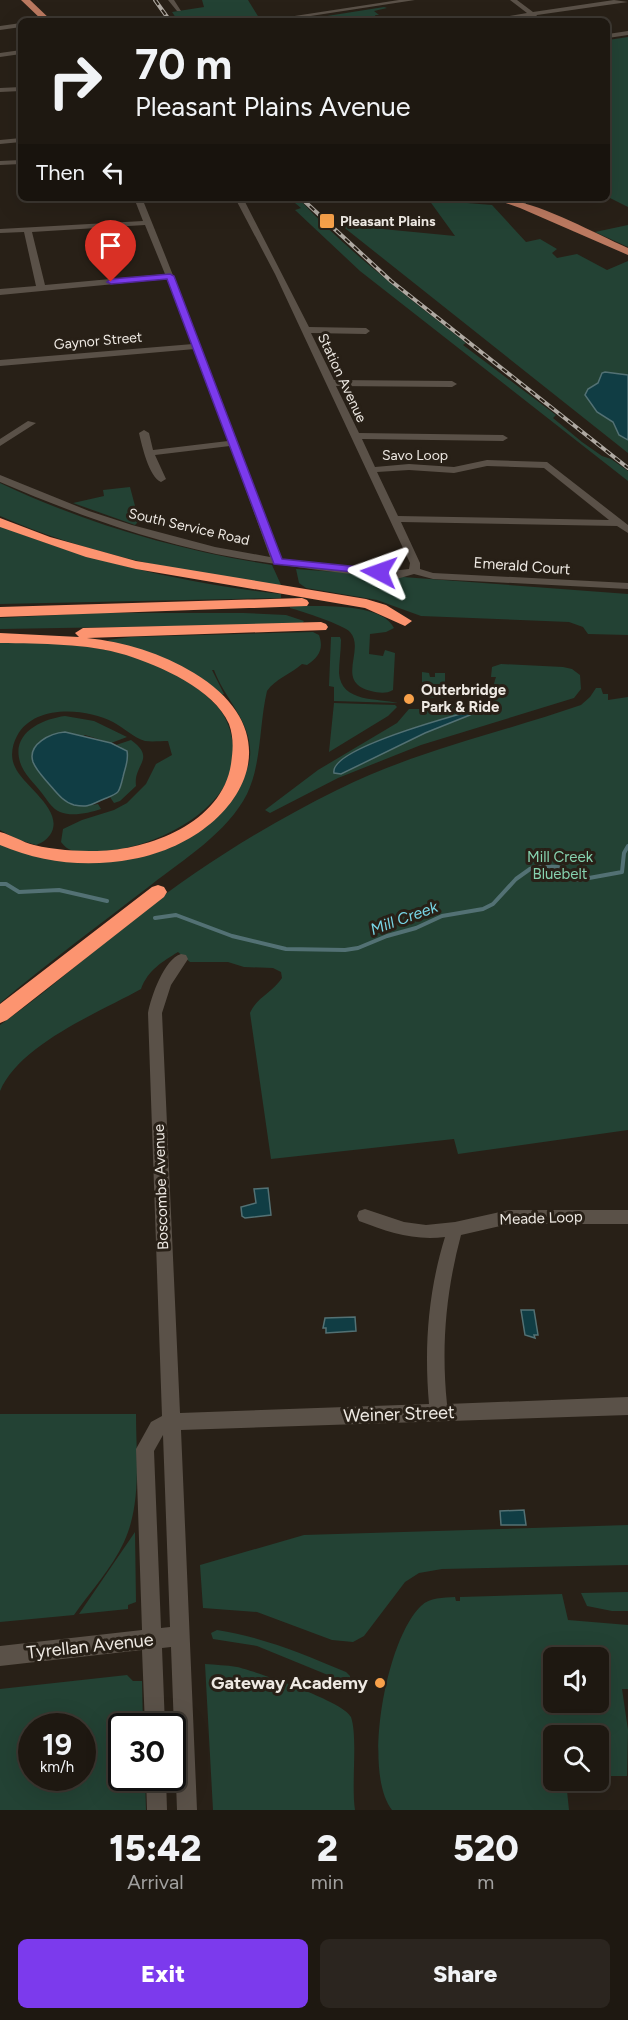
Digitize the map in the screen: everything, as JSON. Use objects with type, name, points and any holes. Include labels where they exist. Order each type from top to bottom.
[{"type":"highway","points":[[0,522],[68,548],[131,565],[212,582],[366,604],[398,618],[361,607],[322,604],[0,612]]},
{"type":"highway","points":[[0,638],[62,634],[321,627],[299,616],[281,612],[117,609]]},
{"type":"highway","points":[[0,638],[57,639],[93,643],[130,651],[163,662],[201,684],[225,705],[238,726],[242,749],[236,779],[221,803],[198,824],[160,844],[119,855],[78,858],[36,852],[0,838]]},
{"type":"highway","points":[[0,1015],[158,892]]},
{"type":"main road","points":[[24,0],[45,18]]},
{"type":"main road","points":[[521,202],[628,252]]},
{"type":"street","points":[[171,0],[179,10]]},
{"type":"street","points":[[286,18],[378,2],[412,0]]},
{"type":"street","points":[[513,0],[538,18]]},
{"type":"street","points":[[501,18],[627,0]]},
{"type":"street","points":[[317,14],[321,18]]},
{"type":"street","points":[[0,28],[18,25]]},
{"type":"street","points":[[610,36],[628,33]]},
{"type":"street","points":[[0,55],[18,52]]},
{"type":"street","points":[[0,90],[18,89]]},
{"type":"street","points":[[0,142],[18,140]]},
{"type":"street","points":[[0,163],[18,162]]},
{"type":"street","points":[[139,201],[198,346],[278,562]]},
{"type":"street","name":"Station Avenue","points":[[240,201],[415,563],[414,571]]},
{"type":"street","points":[[0,231],[147,223]]},
{"type":"street","points":[[28,230],[41,288]]},
{"type":"street","points":[[0,292],[170,276]]},
{"type":"street","points":[[304,330],[366,331]]},
{"type":"street","name":"Gaynor Street","points":[[0,363],[198,346]]},
{"type":"street","points":[[330,384],[452,384]]},
{"type":"street","points":[[0,443],[31,423]]},
{"type":"street","points":[[144,433],[149,453],[161,478]]},
{"type":"street","points":[[355,436],[503,438]]},
{"type":"street","points":[[149,453],[234,442]]},
{"type":"street","name":"Savo Loop","points":[[371,471],[409,467],[454,470],[488,463],[548,465],[628,530]]},
{"type":"street","name":"South Service Road","points":[[0,478],[68,508],[126,528],[197,547],[278,562],[405,574],[414,571]]},
{"type":"street","points":[[394,519],[618,523]]},
{"type":"street","name":"Emerald Court","points":[[414,571],[433,576],[628,586]]},
{"type":"street","name":"Boscombe Avenue","points":[[181,959],[167,976],[158,995],[155,1013],[186,1810]]},
{"type":"street","name":"Meade Loop","points":[[365,1216],[404,1229],[426,1232],[455,1229],[510,1217],[628,1217]]},
{"type":"street","points":[[439,1413],[434,1373],[434,1329],[443,1266],[455,1229]]},
{"type":"street","name":"Weiner Street","points":[[170,1422],[628,1406]]},
{"type":"street","points":[[155,1713],[145,1449],[157,1428],[170,1422]]},
{"type":"street","name":"Tyrellan Avenue","points":[[0,1656],[179,1636]]},
{"type":"street","points":[[156,1791],[157,1810]]},
{"type":"green space","points":[[202,0],[248,0],[259,18],[176,18],[172,12],[204,7]]},
{"type":"green space","points":[[387,8],[374,11],[379,15],[375,15],[376,17],[383,18],[329,18],[327,16]]},
{"type":"green space","points":[[628,37],[628,207],[610,198],[610,40]]},
{"type":"green space","points":[[293,201],[301,201],[358,255],[466,343],[463,345],[556,415],[553,418],[582,442],[628,471],[628,481],[360,271],[295,210],[301,208]]},
{"type":"green space","points":[[430,201],[492,205],[526,242],[540,239],[557,249],[552,253],[557,258],[577,254],[607,270],[628,261],[628,453],[341,225],[455,236]]},
{"type":"green space","points":[[628,225],[628,247],[595,232]]},
{"type":"green space","points":[[0,483],[66,511],[133,534],[202,552],[272,565],[282,587],[138,561],[34,530],[0,516]]},
{"type":"green space","points":[[130,487],[139,521],[135,525],[73,503],[104,496],[103,490]]},
{"type":"green space","points":[[0,526],[69,550],[138,569],[209,584],[281,594],[281,598],[0,604]]},
{"type":"green space","points":[[296,569],[628,594],[628,635],[588,634],[583,627],[569,622],[421,616],[377,600],[306,588],[299,583]]},
{"type":"green space","points":[[301,606],[366,610],[388,620],[394,628],[386,632],[370,634],[369,654],[383,656],[385,650],[395,653],[393,690],[380,693],[360,687],[354,681],[352,673],[355,648],[350,632],[331,622],[290,608]]},
{"type":"green space","points":[[95,613],[243,613],[286,615],[304,621],[302,624],[0,629],[0,618]]},
{"type":"green space","points":[[313,632],[319,635],[321,649],[315,659],[307,665],[302,664],[267,691],[252,782],[247,794],[228,821],[191,855],[0,1003],[0,843],[47,858],[76,862],[107,860],[152,852],[176,838],[228,795],[245,775],[248,766],[250,745],[247,733],[214,670],[212,670],[224,694],[221,695],[107,640],[131,637]]},
{"type":"green space","points":[[331,637],[340,637],[341,640],[339,673],[341,683],[346,690],[362,697],[398,703],[334,701],[334,687],[329,686]]},
{"type":"green space","points":[[0,643],[87,647],[144,660],[171,671],[195,687],[217,706],[225,717],[232,739],[233,762],[226,784],[212,802],[193,819],[171,832],[148,842],[124,848],[74,851],[61,842],[63,829],[127,803],[146,784],[156,764],[172,755],[168,741],[141,740],[102,717],[75,712],[48,714],[35,718],[25,726],[15,740],[12,755],[13,763],[20,775],[42,800],[53,817],[50,835],[36,845],[16,839],[0,830]]},
{"type":"green space","points":[[501,664],[572,669],[580,675],[581,689],[574,698],[421,745],[338,778],[270,813],[265,810],[318,770],[397,723],[409,709],[422,709],[423,703],[465,706],[487,700],[492,693],[496,677],[491,677],[492,667]],"holes":[[[471,711],[472,714],[425,733],[341,774],[334,773],[337,764],[369,744],[440,720]]]},
{"type":"green space","points":[[422,672],[429,673],[430,677],[435,677],[435,673],[445,673],[445,698],[422,697]]},
{"type":"green space","name":"Mill Creek Bluebelt","points":[[596,688],[601,688],[603,694],[608,694],[608,700],[628,697],[628,1130],[458,1154],[454,1139],[271,1159],[250,1013],[256,1003],[282,978],[281,972],[273,968],[244,967],[228,962],[190,962],[178,952],[152,972],[141,989],[83,1019],[42,1044],[10,1074],[0,1091],[0,1025],[161,897],[210,863],[285,817],[367,776],[427,753],[581,705]]},
{"type":"green space","points":[[334,703],[395,705],[397,707],[388,716],[329,752]]},
{"type":"green space","points":[[65,716],[94,721],[127,737],[111,743],[85,735],[33,762],[52,787],[68,800],[87,805],[98,804],[101,809],[75,814],[57,811],[21,766],[18,752],[24,735],[38,724]]},
{"type":"green space","points":[[131,740],[139,747],[143,757],[136,778],[136,786],[120,801],[114,803],[110,797],[120,787],[124,775],[121,747],[116,745]]},
{"type":"green space","points":[[0,1414],[136,1414],[137,1479],[130,1527],[113,1561],[74,1615],[0,1622]]},
{"type":"green space","points":[[628,1525],[628,1565],[442,1569],[419,1573],[405,1582],[364,1636],[353,1642],[332,1640],[257,1612],[203,1608],[200,1565],[304,1535]]},
{"type":"green space","points":[[135,1532],[136,1602],[128,1605],[128,1609],[79,1614]]},
{"type":"green space","points":[[628,1592],[628,1611],[612,1611],[587,1606],[581,1593]]},
{"type":"green space","points":[[562,1594],[568,1620],[628,1625],[628,1689],[622,1689],[628,1730],[627,1776],[609,1776],[609,1725],[543,1725],[543,1791],[567,1791],[569,1810],[392,1810],[383,1792],[379,1767],[379,1737],[382,1706],[397,1646],[408,1623],[425,1603],[437,1598],[455,1597],[456,1601],[460,1601],[460,1597]]},
{"type":"green space","points":[[217,1630],[251,1637],[298,1653],[346,1672],[350,1680],[345,1682],[257,1646],[213,1639],[211,1633]]},
{"type":"green space","points":[[205,1664],[237,1667],[262,1674],[333,1703],[345,1711],[351,1717],[353,1726],[355,1810],[213,1810]]},
{"type":"green space","points":[[127,1675],[133,1681],[142,1681],[143,1713],[108,1713],[108,1791],[145,1791],[146,1810],[0,1810],[0,1689]]},
{"type":"water","points":[[602,373],[628,375],[628,440],[619,435],[613,422],[597,412],[585,395],[588,389],[598,383]]},
{"type":"water","points":[[471,711],[474,713],[425,733],[341,774],[334,773],[338,764],[350,754],[370,744]]},
{"type":"water","points":[[65,732],[111,743],[127,751],[122,783],[116,794],[90,805],[74,805],[66,802],[40,774],[33,762],[34,750],[47,737]]},
{"type":"water","points":[[268,1188],[271,1215],[245,1218],[242,1216],[241,1207],[256,1203],[254,1189]]},
{"type":"water","points":[[521,1310],[534,1310],[538,1335],[534,1335],[535,1338],[525,1335]]},
{"type":"water","points":[[355,1317],[356,1331],[326,1333],[326,1328],[323,1328],[325,1318]]},
{"type":"water","points":[[524,1510],[526,1525],[501,1525],[500,1511]]},
{"type":"waterway","name":"Mill Creek","points":[[155,918],[176,915],[232,936],[286,949],[345,950],[358,948],[387,936],[416,928],[442,916],[483,909],[493,904],[516,879],[530,869],[539,866],[558,867],[578,880],[622,872],[624,853],[628,846]]},
{"type":"waterway","name":"Mill Creek","points":[[0,884],[6,884],[19,892],[59,890],[107,901]]},
{"type":"railway","points":[[155,0],[168,18]]},
{"type":"railway","points":[[304,201],[391,281],[628,468]]},
{"type":"place","name":"Pleasant Plains","points":[[327,221]]},
{"type":"place","name":"Outerbridge Park & Ride","points":[[409,699]]},
{"type":"place","name":"Gateway Academy","points":[[380,1683]]},
{"type":"route","points":[[111,282],[170,276],[278,562],[379,572]]}]
